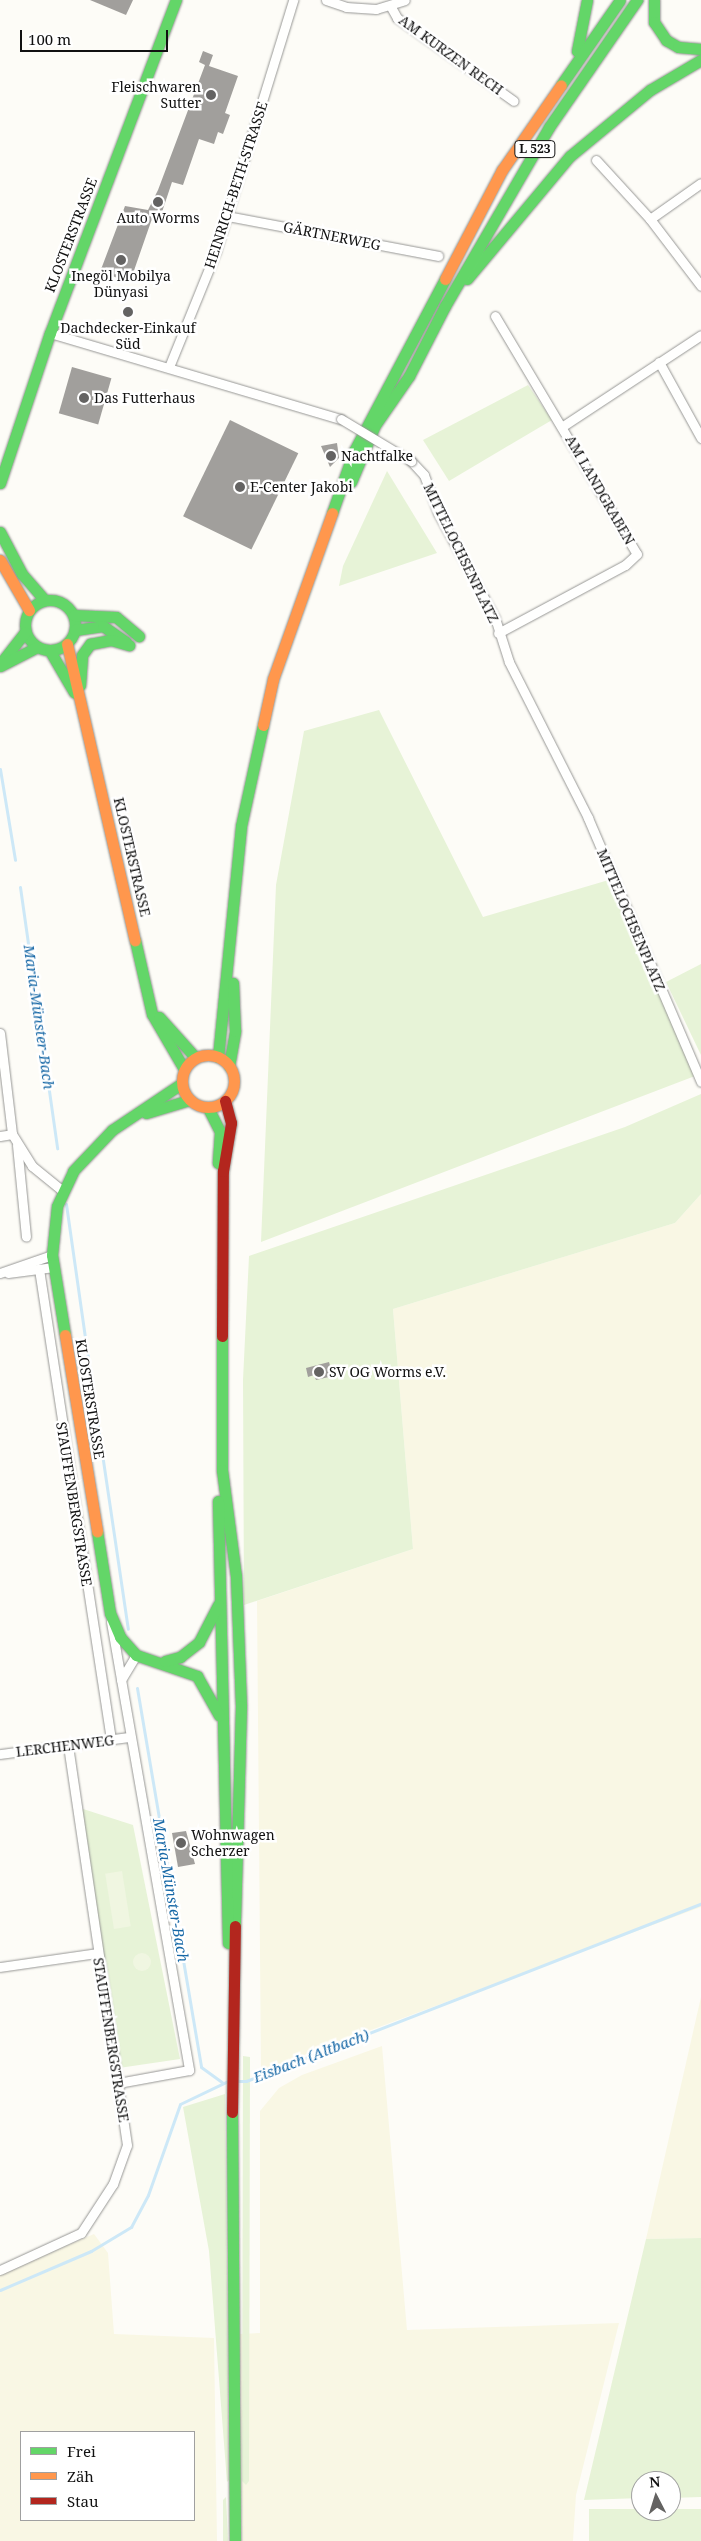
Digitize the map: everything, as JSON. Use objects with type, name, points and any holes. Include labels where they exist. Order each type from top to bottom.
[{"type":"main road","name":"KLOSTERSTRASSE","points":[[0,483],[50,333],[176,0]]},
{"type":"main road","points":[[572,66],[588,0]]},
{"type":"main road","name":"L 523","points":[[218,1057],[224,1036],[230,911],[241,826],[273,679],[354,451],[502,170],[572,66],[620,0]]},
{"type":"main road","name":"L 523","points":[[225,1101],[234,1086],[230,1066],[235,1041],[233,971],[241,882],[257,784],[279,689],[318,568],[375,425],[409,376],[445,306],[549,127],[637,0]]},
{"type":"main road","points":[[654,0],[654,22],[666,40],[678,48],[701,49]]},
{"type":"main road","points":[[445,306],[570,156],[650,90],[701,60]]},
{"type":"main road","points":[[0,532],[22,574],[45,600]]},
{"type":"main road","points":[[0,560],[29,610],[25,632],[0,664]]},
{"type":"main road","points":[[25,632],[37,647],[50,651],[67,644],[75,630],[74,615],[62,602],[45,600],[29,610]]},
{"type":"main road","points":[[74,615],[116,617],[139,636]]},
{"type":"main road","points":[[75,630],[103,626],[119,633],[129,645],[111,640],[90,644],[82,655],[80,685]]},
{"type":"main road","name":"KLOSTERSTRASSE","points":[[67,644],[80,685],[86,725],[157,1028],[184,1069]]},
{"type":"main road","points":[[0,664],[37,647]]},
{"type":"main road","name":"KLOSTERSTRASSE","points":[[50,651],[66,674],[86,725]]},
{"type":"main road","name":"KLOSTERSTRASSE","points":[[148,995],[168,1029],[195,1058]]},
{"type":"main road","points":[[230,1066],[218,1057],[195,1058],[184,1069],[181,1084],[189,1100],[208,1108],[220,1132],[222,1729],[232,2048]]},
{"type":"main road","name":"KLOSTERSTRASSE","points":[[136,1654],[120,1637],[110,1613],[52,1255],[53,1227],[63,1191],[87,1153],[126,1120],[181,1084]]},
{"type":"main road","name":"KLOSTERSTRASSE","points":[[126,1120],[189,1100]]},
{"type":"main road","points":[[208,1108],[225,1101],[231,1123],[223,1171],[220,1375],[222,1470],[236,1576],[240,1696],[232,2048],[235,2541]]},
{"type":"main road","points":[[161,1662],[180,1657],[199,1642],[221,1598]]},
{"type":"main road","points":[[136,1654],[184,1668],[200,1680],[216,1705],[222,1729]]},
{"type":"street","name":"HEINRICH-BETH-STRASSE","points":[[169,368],[227,216],[293,0]]},
{"type":"street","points":[[326,0],[355,9],[391,7],[405,0]]},
{"type":"street","name":"AM KURZEN RECH","points":[[391,7],[397,18],[514,101]]},
{"type":"street","points":[[596,160],[650,219],[701,286]]},
{"type":"street","points":[[650,219],[701,183]]},
{"type":"street","name":"GÄRTNERWEG","points":[[227,216],[438,256]]},
{"type":"street","name":"AM LANDGRABEN","points":[[495,316],[563,426],[636,554],[625,565],[498,633]]},
{"type":"street","name":"MITTELOCHSENPLATZ","points":[[50,333],[341,419],[411,461],[424,475],[588,818],[701,1082]]},
{"type":"street","points":[[563,426],[701,335]]},
{"type":"street","points":[[659,362],[701,438]]},
{"type":"street","points":[[0,1033],[12,1134],[16,1144],[35,1169],[63,1191]]},
{"type":"street","points":[[0,1136],[12,1134]]},
{"type":"street","points":[[16,1144],[26,1237]]},
{"type":"street","points":[[0,1274],[52,1255]]},
{"type":"street","points":[[0,1274],[54,1267]]},
{"type":"street","name":"STAUFFENBERGSTRASSE","points":[[39,1269],[111,1740]]},
{"type":"street","name":"KLOSTERSTRASSE","points":[[110,1613],[189,2070],[118,2083]]},
{"type":"street","points":[[121,1680],[136,1654]]},
{"type":"street","name":"LERCHENWEG","points":[[0,1754],[68,1747],[130,1737]]},
{"type":"street","name":"STAUFFENBERGSTRASSE","points":[[0,2270],[67,2242],[92,2220],[125,2156],[118,2083],[97,1953],[68,1747]]},
{"type":"street","points":[[0,1966],[97,1953]]},
{"type":"shaded area","points":[[701,1194],[701,1907],[261,2071],[257,1601],[413,1549],[393,1309],[675,1223]]},
{"type":"shaded area","points":[[701,1997],[701,2238],[646,2239]]},
{"type":"shaded area","points":[[382,2046],[407,2330],[619,2323],[576,2495],[573,2541],[242,2541],[240,2334],[260,2333],[260,2111],[279,2088],[302,2075]]},
{"type":"shaded area","points":[[94,2234],[108,2253],[114,2334],[214,2338],[217,2541],[0,2541],[0,2274]]},
{"type":"green space","points":[[528,385],[552,420],[449,481],[423,440]]},
{"type":"green space","points":[[387,471],[437,553],[339,586],[343,566]]},
{"type":"green space","points":[[379,710],[483,917],[612,879],[695,1076],[261,1242],[276,885],[304,731]]},
{"type":"green space","points":[[701,964],[701,1055],[666,982]]},
{"type":"green space","points":[[701,1094],[701,1194],[675,1223],[393,1309],[413,1549],[244,1605],[243,1380],[249,1256],[625,1127]]},
{"type":"green space","points":[[80,1808],[133,1825],[180,2059],[119,2068]]},
{"type":"green space","points":[[122,1871],[131,1926],[114,1929],[105,1874]]},
{"type":"green space","points":[[142,1953],[148,1956],[151,1962],[148,1968],[142,1971],[136,1968],[133,1962],[136,1956]]},
{"type":"green space","points":[[243,2056],[250,2057],[249,2481],[246,2485],[242,2481]]},
{"type":"green space","points":[[225,2094],[229,2480],[227,2482],[209,2251],[183,2107]]},
{"type":"green space","points":[[701,2238],[701,2497],[681,2498],[681,2471],[631,2471],[631,2498],[584,2500],[646,2239]]},
{"type":"green space","points":[[226,2497],[228,2541],[223,2541],[223,2500]]},
{"type":"green space","points":[[589,2509],[631,2509],[631,2521],[681,2521],[681,2509],[701,2509],[701,2541],[589,2541]]},
{"type":"building","points":[[90,0],[133,0],[126,15]]},
{"type":"building","points":[[203,51],[213,55],[209,66],[238,76],[225,113],[230,115],[223,134],[218,132],[214,144],[199,139],[183,185],[172,182],[161,215],[154,213],[130,282],[100,272],[125,206],[148,210],[158,190],[205,65],[199,62]]},
{"type":"building","name":"Das Futterhaus","points":[[72,367],[111,378],[98,424],[59,413]]},
{"type":"building","name":"E-Center Jakobi","points":[[230,420],[298,453],[251,549],[183,516]]},
{"type":"building","name":"Nachtfalke","points":[[337,443],[339,458],[330,467],[321,446]]},
{"type":"building","name":"SV OG Worms e.V.","points":[[329,1362],[333,1376],[316,1380],[314,1375],[308,1377],[306,1368]]},
{"type":"building","name":"Wohnwagen Scherzer","points":[[186,1831],[195,1864],[178,1867],[172,1833]]},
{"type":"waterway","name":"Maria-Münster-Bach","points":[[0,769],[15,860]]},
{"type":"waterway","name":"Maria-Münster-Bach","points":[[20,887],[57,1148]]},
{"type":"waterway","name":"Maria-Münster-Bach","points":[[66,1204],[94,1400]]},
{"type":"waterway","name":"Maria-Münster-Bach","points":[[96,1413],[128,1629]]},
{"type":"waterway","name":"Maria-Münster-Bach","points":[[137,1688],[201,2067],[222,2082]]},
{"type":"waterway","name":"Eisbach (Altbach)","points":[[234,2081],[246,2081],[701,1904]]},
{"type":"waterway","name":"Eisbach (Altbach)","points":[[0,2290],[91,2251],[131,2227],[148,2195],[180,2104],[228,2081]]},
{"type":"traffic: fast","points":[[0,483],[50,333],[176,0]]},
{"type":"traffic: fast","points":[[577,51],[587,0]]},
{"type":"traffic: fast","points":[[561,85],[620,0]]},
{"type":"traffic: fast","points":[[445,306],[549,127],[637,0]]},
{"type":"traffic: fast","points":[[654,0],[654,22],[666,40],[678,47],[701,49]]},
{"type":"traffic: fast","points":[[467,279],[570,156],[650,90],[701,60]]},
{"type":"traffic: fast","points":[[332,513],[354,451],[445,279]]},
{"type":"traffic: fast","points":[[351,482],[375,425],[409,376],[445,306]]},
{"type":"traffic: fast","points":[[0,532],[22,574],[45,600]]},
{"type":"traffic: fast","points":[[55,600],[68,607],[74,615],[75,625],[74,635],[68,643],[60,649],[45,650],[32,643],[26,635],[25,620],[32,607],[40,601],[55,600]]},
{"type":"traffic: fast","points":[[74,615],[116,617],[139,636]]},
{"type":"traffic: fast","points":[[75,630],[103,626],[126,642]]},
{"type":"traffic: fast","points":[[4,659],[25,632]]},
{"type":"traffic: fast","points":[[80,685],[82,655],[90,644],[111,640],[129,645]]},
{"type":"traffic: fast","points":[[0,666],[37,647]]},
{"type":"traffic: fast","points":[[50,651],[74,692]]},
{"type":"traffic: fast","points":[[218,1057],[241,826],[263,725]]},
{"type":"traffic: fast","points":[[135,940],[152,1014],[184,1069]]},
{"type":"traffic: fast","points":[[229,1066],[235,1031],[233,983]]},
{"type":"traffic: fast","points":[[159,1017],[195,1057]]},
{"type":"traffic: fast","points":[[65,1335],[52,1255],[57,1206],[73,1171],[112,1130],[181,1084]]},
{"type":"traffic: fast","points":[[146,1113],[189,1100]]},
{"type":"traffic: fast","points":[[208,1108],[220,1132],[218,1163]]},
{"type":"traffic: fast","points":[[222,1336],[222,1470],[236,1576],[241,1706],[235,1926]]},
{"type":"traffic: fast","points":[[218,1501],[228,1943]]},
{"type":"traffic: fast","points":[[97,1531],[110,1613],[120,1637],[136,1655],[197,1676],[219,1715]]},
{"type":"traffic: fast","points":[[165,1661],[180,1657],[199,1642],[218,1605]]},
{"type":"traffic: fast","points":[[232,2112],[235,2541]]},
{"type":"traffic: slow","points":[[445,279],[502,170],[561,85]]},
{"type":"traffic: slow","points":[[263,725],[273,679],[332,513]]},
{"type":"traffic: slow","points":[[0,560],[29,610]]},
{"type":"traffic: slow","points":[[67,644],[135,940]]},
{"type":"traffic: slow","points":[[203,1055],[213,1055],[227,1062],[234,1076],[234,1081],[234,1086],[227,1100],[213,1107],[203,1107],[193,1103],[186,1096],[182,1086],[182,1076],[186,1066],[193,1059],[203,1055]]},
{"type":"traffic: slow","points":[[65,1335],[97,1531]]},
{"type":"traffic: jam","points":[[222,1336],[223,1171],[231,1123],[225,1101]]},
{"type":"traffic: jam","points":[[232,2112],[235,1926]]},
{"type":"place","name":"Fleischwaren Sutter","points":[[211,95]]},
{"type":"place","name":"Auto Worms","points":[[158,202]]},
{"type":"place","name":"Inegöl Mobilya Dünyasi","points":[[121,260]]},
{"type":"place","name":"Dachdecker-Einkauf Süd","points":[[128,312]]},
{"type":"place","name":"Das Futterhaus","points":[[84,398]]},
{"type":"place","name":"Nachtfalke","points":[[331,456]]},
{"type":"place","name":"E-Center Jakobi","points":[[240,487]]},
{"type":"place","name":"SV OG Worms e.V.","points":[[319,1372]]},
{"type":"place","name":"Wohnwagen Scherzer","points":[[181,1843]]}]
